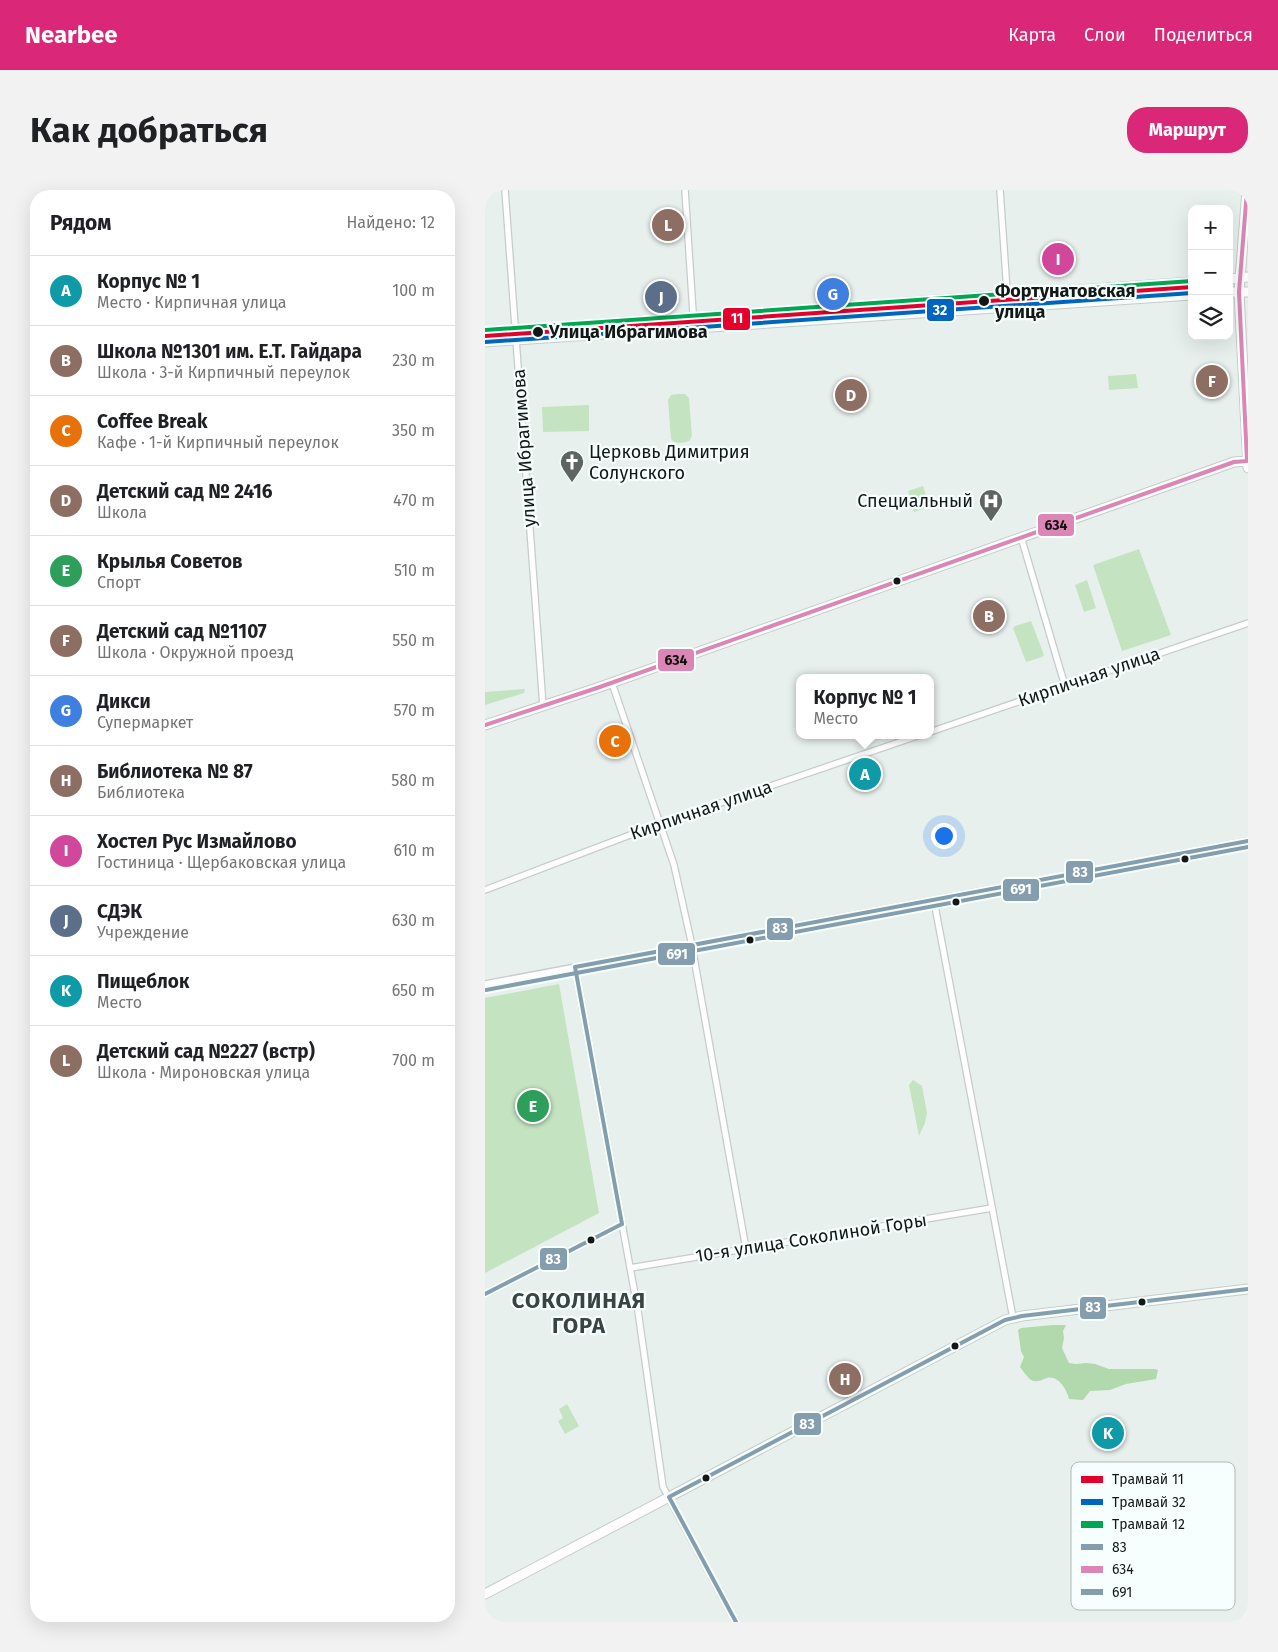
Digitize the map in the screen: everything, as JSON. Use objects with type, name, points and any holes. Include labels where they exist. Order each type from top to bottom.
[{"type":"main road","points":[[485,725],[612,683],[1234,462],[1248,464],[1244,292],[1247,190]]},
{"type":"main road","points":[[485,332],[1188,282]]},
{"type":"main road","points":[[485,342],[1188,295]]},
{"type":"main road","points":[[485,1594],[997,1324],[1013,1318],[1248,1289]]},
{"type":"street","name":"улица Ибрагимова","points":[[505,190],[543,706]]},
{"type":"street","points":[[685,190],[694,328]]},
{"type":"street","points":[[1000,190],[1008,306]]},
{"type":"street","points":[[1021,538],[1065,686]]},
{"type":"street","name":"Кирпичная улица","points":[[934,731],[1248,623]]},
{"type":"street","points":[[612,683],[677,875],[692,945],[746,1249]]},
{"type":"street","name":"Кирпичная улица","points":[[485,890],[659,824],[908,739]]},
{"type":"street","points":[[485,984],[1248,841]]},
{"type":"street","points":[[934,901],[1013,1318]]},
{"type":"street","points":[[575,967],[638,1311],[663,1487],[736,1622]]},
{"type":"street","name":"10-я улица Соколиной Горы","points":[[630,1268],[992,1208]]},
{"type":"street","points":[[485,1294],[622,1224]]},
{"type":"green space","points":[[1136,374],[1138,388],[1109,390],[1108,376]]},
{"type":"green space","points":[[685,394],[689,398],[692,436],[689,441],[679,443],[671,439],[668,400],[671,395]]},
{"type":"green space","points":[[589,405],[589,431],[543,432],[542,407]]},
{"type":"green space","points":[[923,486],[930,507],[914,512],[908,491]]},
{"type":"green space","points":[[1139,549],[1171,635],[1122,651],[1093,565]]},
{"type":"green space","points":[[1087,580],[1096,608],[1084,612],[1075,585]]},
{"type":"green space","points":[[1031,621],[1044,655],[1026,662],[1013,628]]},
{"type":"green space","points":[[525,689],[524,693],[485,705],[485,692]]},
{"type":"green space","points":[[559,984],[599,1213],[485,1273],[485,998]]},
{"type":"green space","points":[[913,1080],[922,1086],[927,1113],[919,1136],[909,1085]]},
{"type":"green space","points":[[1066,1325],[1063,1331],[1062,1348],[1069,1363],[1095,1364],[1109,1369],[1155,1369],[1158,1370],[1156,1379],[1126,1384],[1110,1390],[1090,1391],[1083,1400],[1069,1399],[1064,1388],[1055,1379],[1031,1380],[1020,1367],[1024,1357],[1021,1351],[1018,1330],[1021,1328]]},
{"type":"green space","points":[[567,1404],[579,1426],[565,1434],[558,1421],[563,1418],[559,1409]]},
{"type":"tram line","name":"12","points":[[485,330],[1188,281]]},
{"type":"tram line","name":"11","points":[[485,336],[1188,287]]},
{"type":"tram line","name":"32","points":[[485,342],[1188,293]]},
{"type":"transit line","name":"634","points":[[1247,190],[1239,292],[1247,461]]},
{"type":"transit line","name":"634","points":[[485,725],[597,688],[1234,462],[1247,461]]},
{"type":"transit line","name":"83","points":[[575,967],[1248,841]]},
{"type":"transit line","name":"691","points":[[486,990],[1248,847]]},
{"type":"transit line","name":"83","points":[[575,967],[622,1224]]},
{"type":"transit line","name":"83","points":[[485,1294],[622,1224]]},
{"type":"transit line","name":"83","points":[[669,1497],[1005,1320],[1022,1316],[1248,1289]]},
{"type":"transit line","name":"83","points":[[669,1497],[736,1622]]},
{"type":"place","name":"Детский сад №227 (встр)","points":[[668,225]]},
{"type":"place","name":"Хостел Рус Измайлово","points":[[1058,259]]},
{"type":"place","name":"Дикси","points":[[833,294]]},
{"type":"place","name":"СДЭК","points":[[661,297]]},
{"type":"place","name":"Фортунатовская улица","points":[[984,301]]},
{"type":"place","name":"Улица Ибрагимова","points":[[538,332]]},
{"type":"place","name":"Детский сад №1107","points":[[1212,381]]},
{"type":"place","name":"Детский сад № 2416","points":[[851,395]]},
{"type":"place","name":"Церковь Димитрия Солунского","points":[[572,483]]},
{"type":"place","name":"Специальный","points":[[991,522]]},
{"type":"place","name":"Школа №1301 им. Е.Т. Гайдара","points":[[989,616]]},
{"type":"place","name":"Coffee Break","points":[[615,741]]},
{"type":"place","name":"Корпус № 1","points":[[865,774]]},
{"type":"place","name":"Крылья Советов","points":[[533,1106]]},
{"type":"place","name":"Библиотека № 87","points":[[845,1379]]},
{"type":"place","name":"Пищеблок","points":[[1108,1433]]},
{"type":"district","name":"СОКОЛИНАЯ ГОРА","points":[[579,1312]]}]
